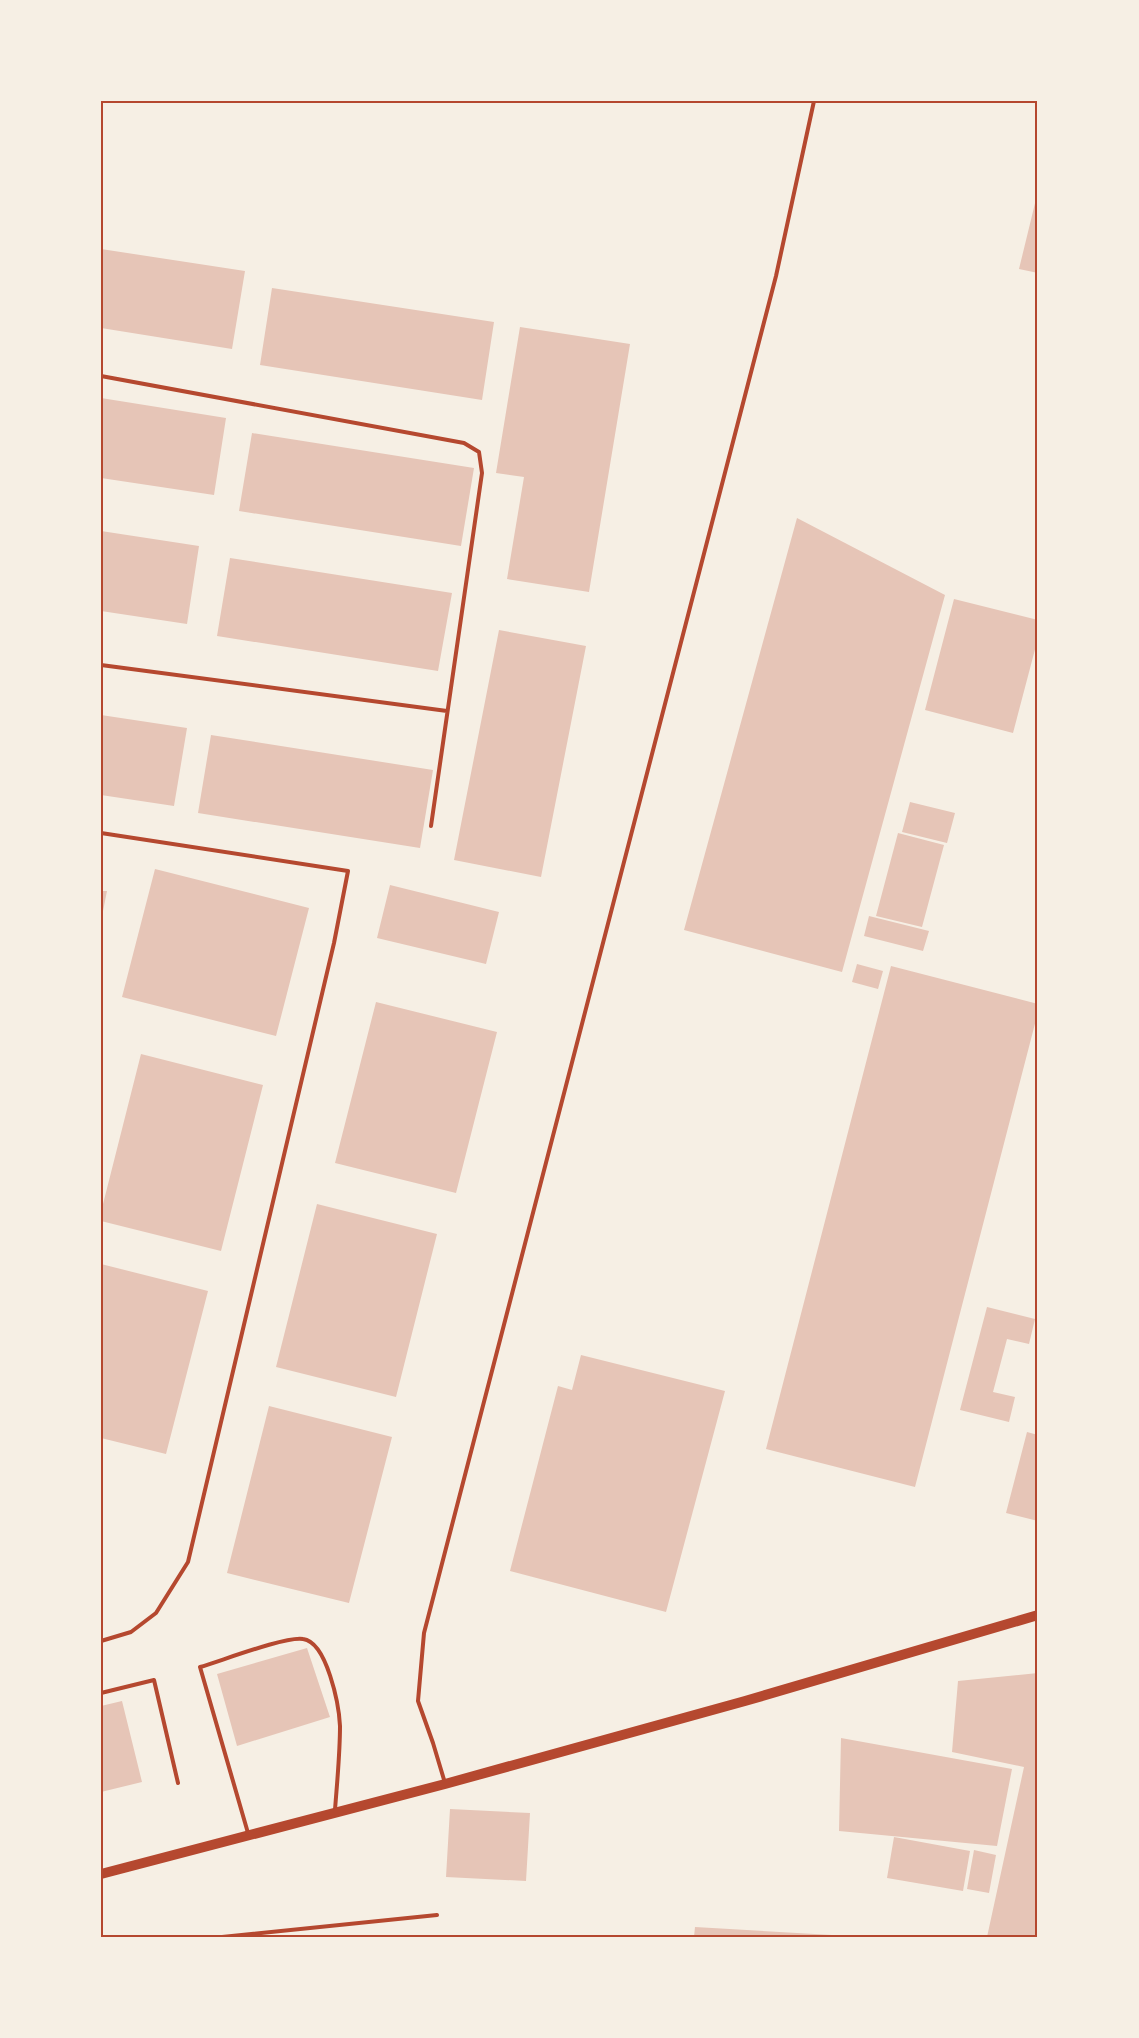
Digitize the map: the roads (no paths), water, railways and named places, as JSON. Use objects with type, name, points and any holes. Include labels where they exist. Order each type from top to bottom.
[{"type":"main road","points":[[101,1874],[445,1784],[1038,1615]]},
{"type":"lane","points":[[445,1784],[434,1743],[418,1701],[424,1633],[773,286],[814,101]]},
{"type":"lane","points":[[101,376],[464,443],[479,452],[482,473],[431,826]]},
{"type":"lane","points":[[101,665],[447,712]]},
{"type":"lane","points":[[101,833],[348,871],[331,953],[188,1562],[156,1613],[131,1632],[101,1641]]},
{"type":"lane","points":[[249,1836],[200,1667],[281,1642],[301,1638],[312,1640],[321,1651],[327,1668],[340,1725],[335,1813]]},
{"type":"lane","points":[[101,1693],[154,1680],[178,1783]]},
{"type":"lane","points":[[222,1937],[437,1915]]}]
